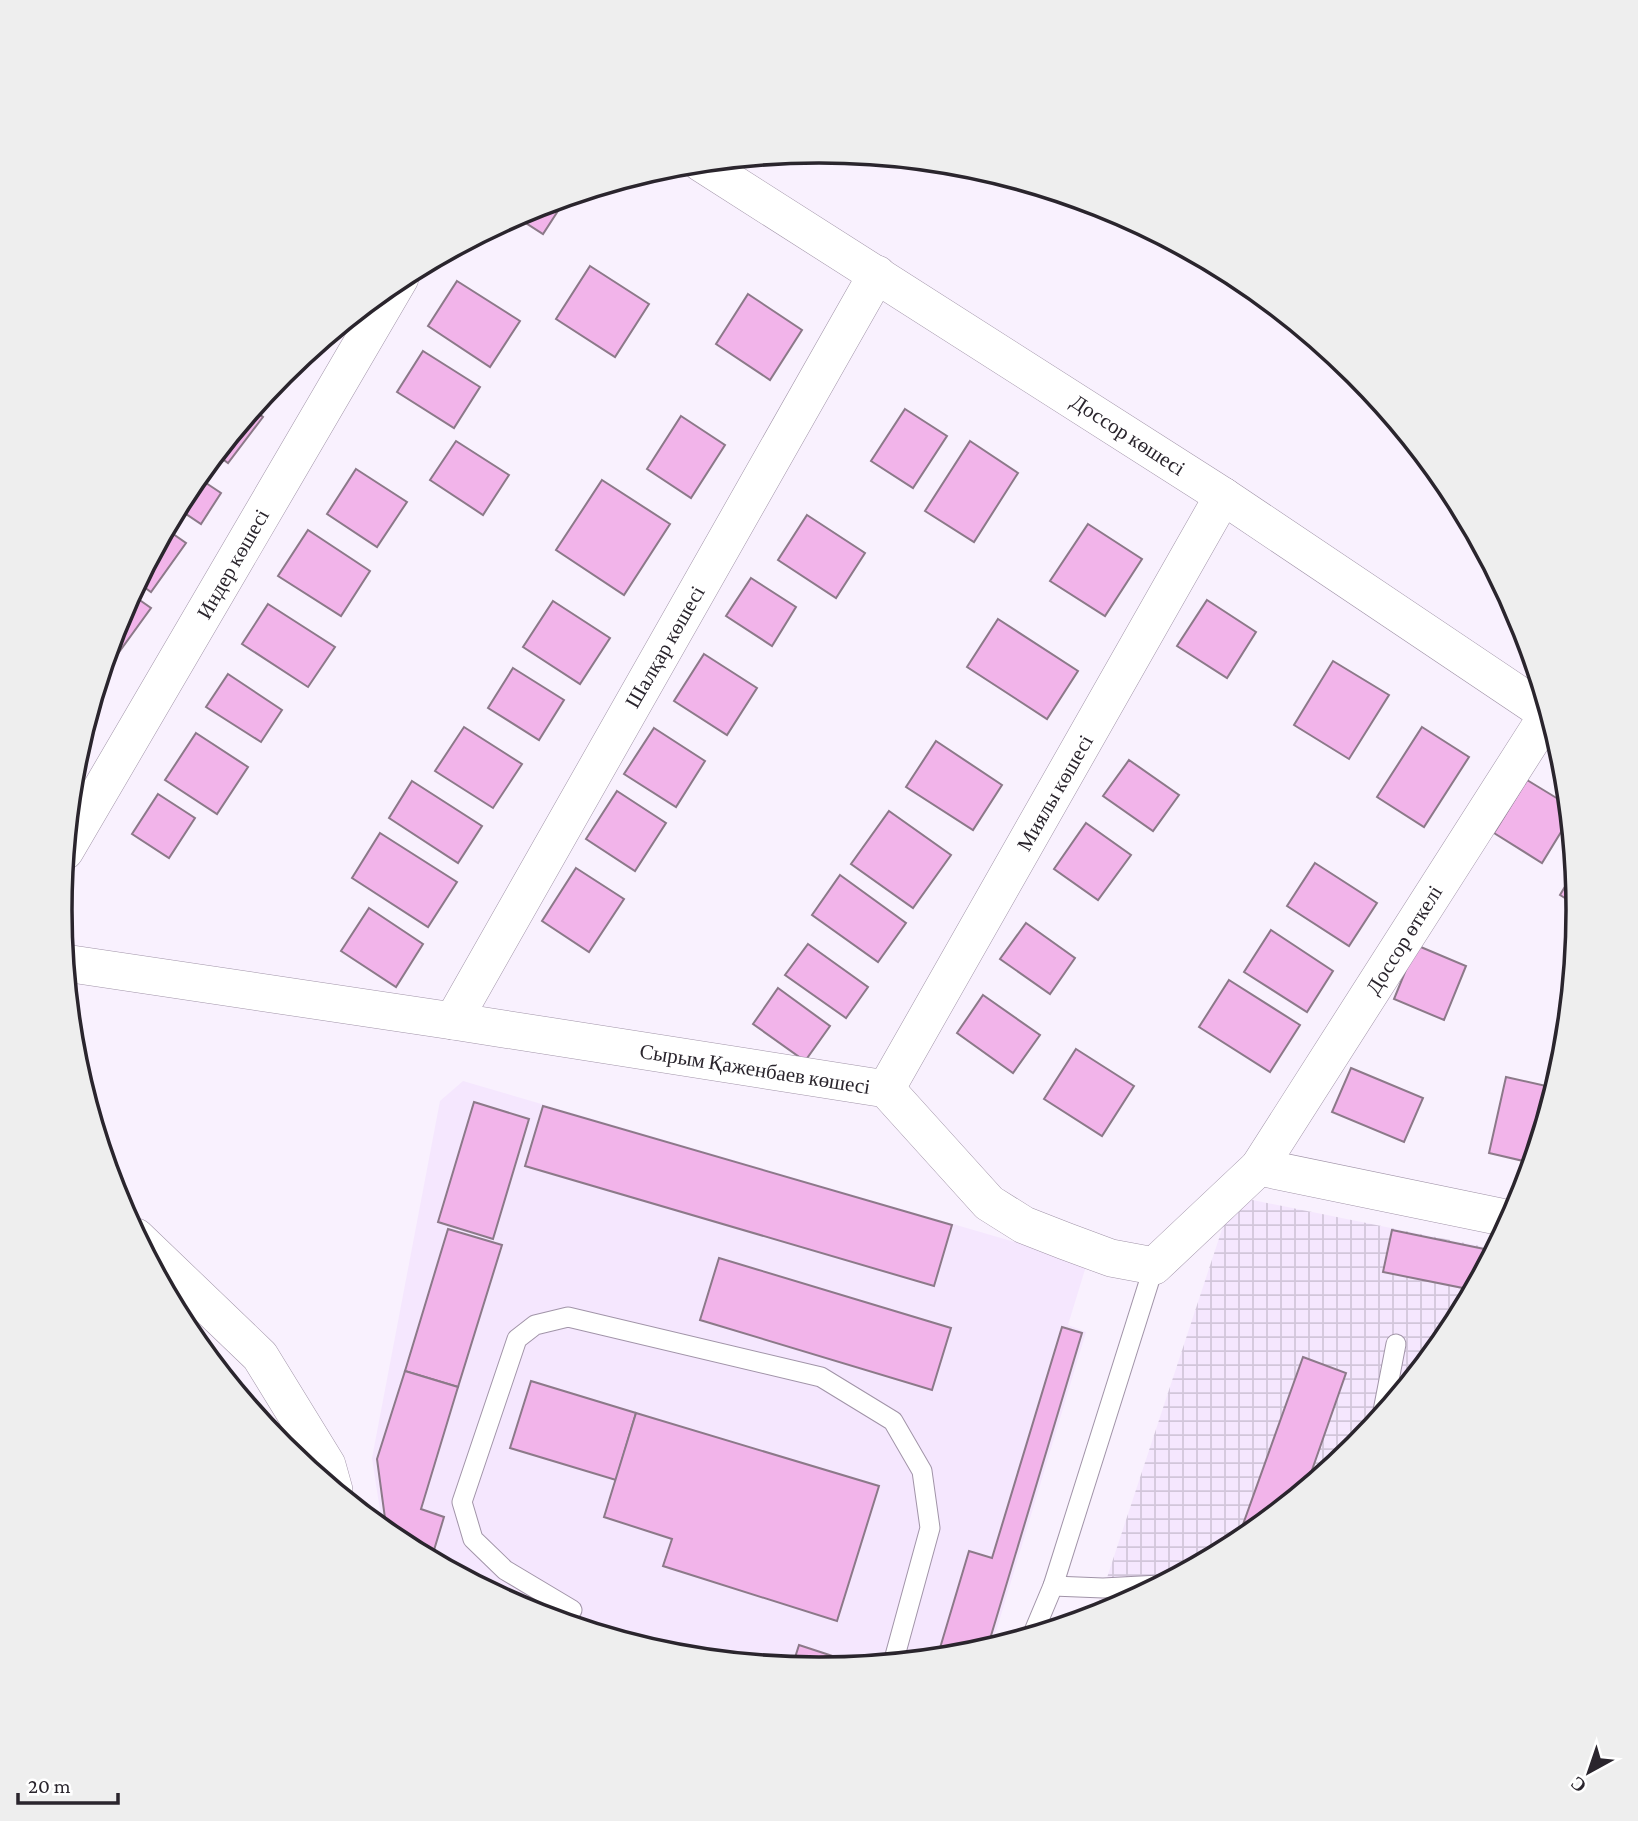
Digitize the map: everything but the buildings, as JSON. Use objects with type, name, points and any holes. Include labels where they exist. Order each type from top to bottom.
[{"type":"street","name":"Доссор көшесі","points":[[714,171],[1223,496],[1538,707]]},
{"type":"street","name":"Шалқар көшесі","points":[[453,1021],[877,274]]},
{"type":"street","name":"Индер көшесі","points":[[76,832],[386,302]]},
{"type":"street","name":"Миялы көшесі","points":[[887,1090],[1223,496]]},
{"type":"street","name":"Доссор өткелі","points":[[1259,1167],[1543,724]]},
{"type":"street","name":"Сырым Қаженбаев көшесі","points":[[74,964],[887,1090],[989,1203],[1024,1225],[1065,1241],[1111,1258],[1154,1266]]},
{"type":"street","points":[[1154,1266],[1259,1167],[1500,1217]]},
{"type":"street","points":[[158,1258],[260,1356],[327,1465],[330,1475]]},
{"type":"lane","points":[[1037,1625],[1052,1586],[1154,1266]]},
{"type":"lane","points":[[572,1610],[505,1570],[481,1547],[473,1539],[462,1502],[517,1339],[535,1325],[568,1317],[821,1377],[893,1422],[922,1471],[930,1528],[895,1653]]},
{"type":"lane","points":[[1386,1397],[1396,1344]]},
{"type":"lane","points":[[1052,1586],[1138,1586]]},
{"type":"shaded area","points":[[463,1081],[1087,1263],[1068,1325],[1086,1332],[995,1636],[917,1651],[819,1658],[721,1651],[673,1643],[579,1618],[533,1601],[445,1558],[381,1515],[372,1458],[440,1101]]},
{"type":"shaded area","points":[[1233,1196],[1486,1247],[1440,1326],[1412,1365],[1381,1403],[1312,1472],[1234,1532],[1193,1558],[1150,1581],[1098,1603]]}]
